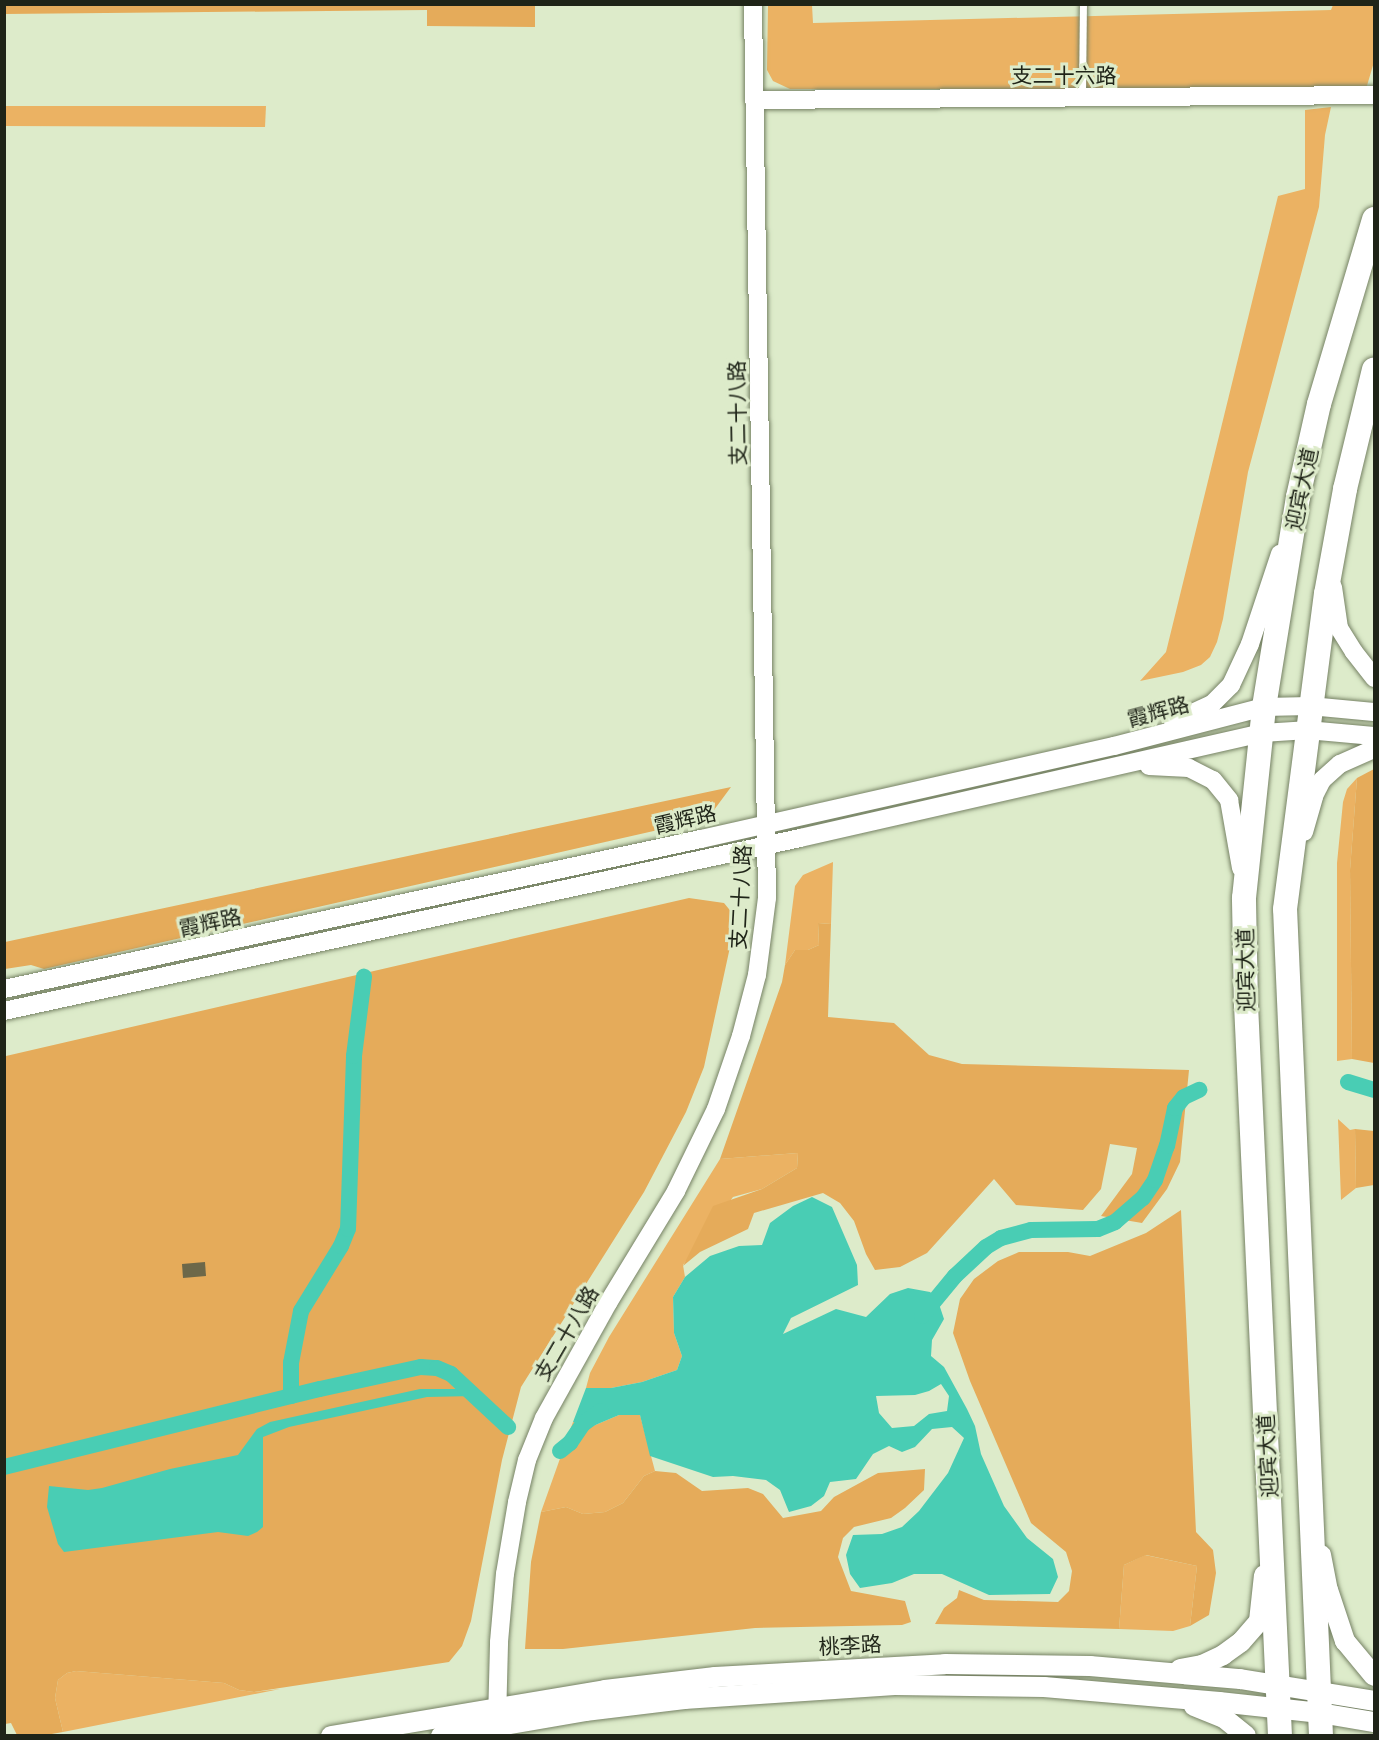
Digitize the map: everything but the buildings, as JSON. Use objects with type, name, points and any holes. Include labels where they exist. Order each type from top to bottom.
[{"type":"highway","name":"迎宾大道","points":[[1280,1736],[1246,1005],[1244,898],[1264,707],[1279,604],[1319,404],[1374,219]]},
{"type":"highway","name":"迎宾大道","points":[[1320,1713],[1285,909],[1306,730],[1335,542],[1345,489],[1374,369]]},
{"type":"main road","points":[[1312,1512],[1328,1590],[1346,1641],[1374,1676]]},
{"type":"main road","points":[[1164,1673],[1202,1665],[1223,1655],[1241,1642],[1258,1621],[1269,1513]]},
{"type":"main road","name":"桃李路","points":[[441,1736],[497,1723],[605,1690],[716,1677],[945,1664],[1090,1666],[1164,1673],[1278,1697],[1320,1713],[1374,1722]]},
{"type":"main road","name":"桃李路","points":[[331,1736],[497,1723],[684,1699],[895,1685],[1044,1687],[1159,1696],[1278,1697]]},
{"type":"main road","points":[[1159,1696],[1209,1711],[1224,1718],[1246,1736]]},
{"type":"main road","name":"桃李路","points":[[1320,1713],[1374,1701]]},
{"type":"street","name":"支二十八路","points":[[497,1723],[506,1574],[517,1502],[527,1460],[544,1418],[608,1303],[676,1191],[716,1109],[741,1036],[757,975],[767,898],[753,4]]},
{"type":"street","name":"支二十六路","points":[[754,100],[1374,95]]},
{"type":"street","points":[[1114,746],[1212,704],[1231,685],[1241,667],[1268,591],[1310,445]]},
{"type":"street","points":[[1335,542],[1333,580],[1339,628],[1374,678]]},
{"type":"street","name":"霞辉路","points":[[4,989],[766,824],[1114,746],[1264,707],[1310,706],[1374,712]]},
{"type":"street","name":"霞辉路","points":[[4,1011],[1262,734],[1306,730],[1374,736]]},
{"type":"street","points":[[1285,909],[1314,796],[1322,780],[1340,764],[1374,749]]},
{"type":"street","points":[[1117,767],[1158,765],[1189,768],[1213,780],[1229,800],[1244,898]]},
{"type":"lane","points":[[1082,97],[1083,4]]},
{"type":"shaded area","points":[[535,4],[535,27],[427,26],[427,10],[5,14],[4,5]]},
{"type":"shaded area","points":[[768,5],[812,5],[813,23],[1331,10],[1333,5],[1374,5],[1374,62],[1366,89],[790,89],[773,81],[767,70]]},
{"type":"shaded area","points":[[5,106],[266,106],[265,127],[5,126]]},
{"type":"shaded area","points":[[1331,107],[1325,135],[1319,207],[1248,472],[1217,642],[1210,657],[1201,665],[1183,672],[1140,681],[1166,652],[1278,196],[1305,189],[1305,110]]},
{"type":"shaded area","points":[[1374,769],[1374,1063],[1352,1059],[1350,870],[1357,778]]},
{"type":"shaded area","points":[[1357,778],[1350,870],[1352,1059],[1337,1061],[1337,863],[1343,802],[1347,789]]},
{"type":"shaded area","points":[[731,787],[714,810],[689,823],[44,969],[31,965],[5,969],[5,942]]},
{"type":"shaded area","points":[[833,862],[831,924],[818,923],[819,945],[808,950],[795,950],[785,965],[795,886],[803,875]]},
{"type":"shaded area","points":[[689,898],[724,903],[733,914],[735,924],[704,1067],[686,1112],[644,1192],[521,1387],[502,1460],[471,1621],[462,1646],[449,1662],[254,1692],[239,1690],[224,1683],[76,1671],[67,1673],[58,1680],[55,1698],[63,1732],[46,1735],[17,1735],[11,1723],[5,1724],[6,1056]]},
{"type":"shaded area","points":[[818,923],[831,924],[828,1017],[894,1023],[929,1055],[962,1064],[1189,1070],[1180,1162],[1167,1189],[1142,1223],[1101,1216],[1132,1174],[1137,1148],[1110,1144],[1101,1189],[1083,1210],[1016,1205],[994,1179],[927,1253],[900,1267],[875,1270],[866,1254],[854,1221],[840,1203],[823,1193],[754,1213],[748,1229],[700,1252],[683,1266],[713,1206],[762,1189],[797,1168],[798,1153],[720,1159],[782,982],[785,965],[795,950],[808,950],[819,945]]},
{"type":"shaded area","points":[[1338,1119],[1350,1130],[1355,1129],[1356,1188],[1341,1200]]},
{"type":"shaded area","points":[[1355,1129],[1374,1131],[1374,1185],[1356,1188]]},
{"type":"shaded area","points":[[798,1153],[797,1168],[762,1189],[733,1197],[683,1265],[685,1277],[673,1297],[674,1333],[682,1356],[677,1370],[642,1382],[611,1388],[586,1388],[590,1373],[609,1337],[720,1159]]},
{"type":"shaded area","points":[[1181,1210],[1196,1532],[1213,1550],[1216,1573],[1209,1615],[1190,1626],[1197,1566],[1146,1555],[1124,1565],[1119,1629],[935,1624],[944,1608],[957,1598],[959,1590],[984,1600],[1058,1602],[1069,1591],[1072,1571],[1066,1552],[1031,1523],[970,1381],[953,1333],[960,1299],[974,1279],[998,1261],[1019,1252],[1068,1252],[1090,1256],[1146,1233]]},
{"type":"shaded area","points":[[619,1415],[640,1415],[655,1471],[644,1476],[623,1503],[605,1512],[583,1514],[566,1507],[541,1512],[573,1422],[593,1426]]},
{"type":"shaded area","points":[[925,1469],[924,1490],[891,1518],[854,1527],[843,1538],[838,1557],[851,1591],[905,1601],[911,1622],[902,1625],[755,1628],[563,1649],[525,1649],[531,1562],[541,1512],[566,1507],[583,1514],[605,1512],[623,1503],[644,1476],[655,1471],[676,1473],[702,1491],[748,1488],[763,1494],[783,1518],[821,1511],[834,1497],[878,1473]]},
{"type":"shaded area","points":[[1145,1555],[1197,1566],[1190,1626],[1173,1631],[1119,1629],[1124,1565]]},
{"type":"shaded area","points":[[76,1671],[224,1683],[239,1690],[254,1692],[280,1689],[63,1732],[55,1698],[58,1680],[67,1673]]},
{"type":"water","points":[[812,1197],[832,1207],[857,1265],[858,1285],[791,1318],[783,1334],[836,1309],[866,1317],[890,1294],[908,1288],[930,1292],[937,1298],[944,1319],[932,1340],[931,1356],[944,1367],[967,1409],[975,1426],[981,1454],[1004,1506],[1027,1538],[1053,1559],[1058,1577],[1050,1594],[989,1595],[942,1574],[914,1574],[892,1583],[860,1588],[850,1574],[846,1555],[853,1535],[882,1534],[902,1527],[919,1511],[948,1473],[964,1438],[952,1427],[932,1429],[915,1447],[902,1452],[889,1446],[873,1454],[856,1479],[830,1482],[824,1496],[811,1506],[789,1512],[780,1490],[766,1480],[733,1476],[713,1477],[650,1456],[640,1415],[619,1415],[593,1426],[573,1422],[586,1388],[611,1388],[642,1382],[677,1370],[682,1356],[674,1333],[673,1297],[685,1277],[710,1256],[739,1246],[762,1245],[770,1223],[793,1206]],"holes":[[[941,1384],[949,1396],[947,1411],[929,1414],[914,1426],[892,1428],[879,1413],[876,1396],[915,1395]]]},
{"type":"water","points":[[420,1389],[466,1389],[474,1396],[427,1397],[289,1427],[263,1437],[263,1527],[248,1536],[218,1532],[64,1552],[58,1544],[47,1507],[49,1486],[88,1490],[102,1488],[170,1469],[238,1455],[257,1429],[270,1422]]},
{"type":"waterway","points":[[291,1396],[291,1363],[301,1311],[341,1246],[348,1229],[354,1056],[364,977]]},
{"type":"waterway","points":[[1348,1082],[1374,1090]]},
{"type":"waterway","points":[[922,1316],[955,1276],[986,1247],[1001,1238],[1031,1230],[1098,1229],[1115,1222],[1143,1198],[1155,1180],[1167,1146],[1175,1108],[1184,1097],[1199,1090]]},
{"type":"waterway","points":[[4,1467],[320,1389],[421,1367],[437,1368],[451,1374],[508,1427]]},
{"type":"waterway","points":[[560,1451],[570,1443],[583,1424],[601,1411]]}]
